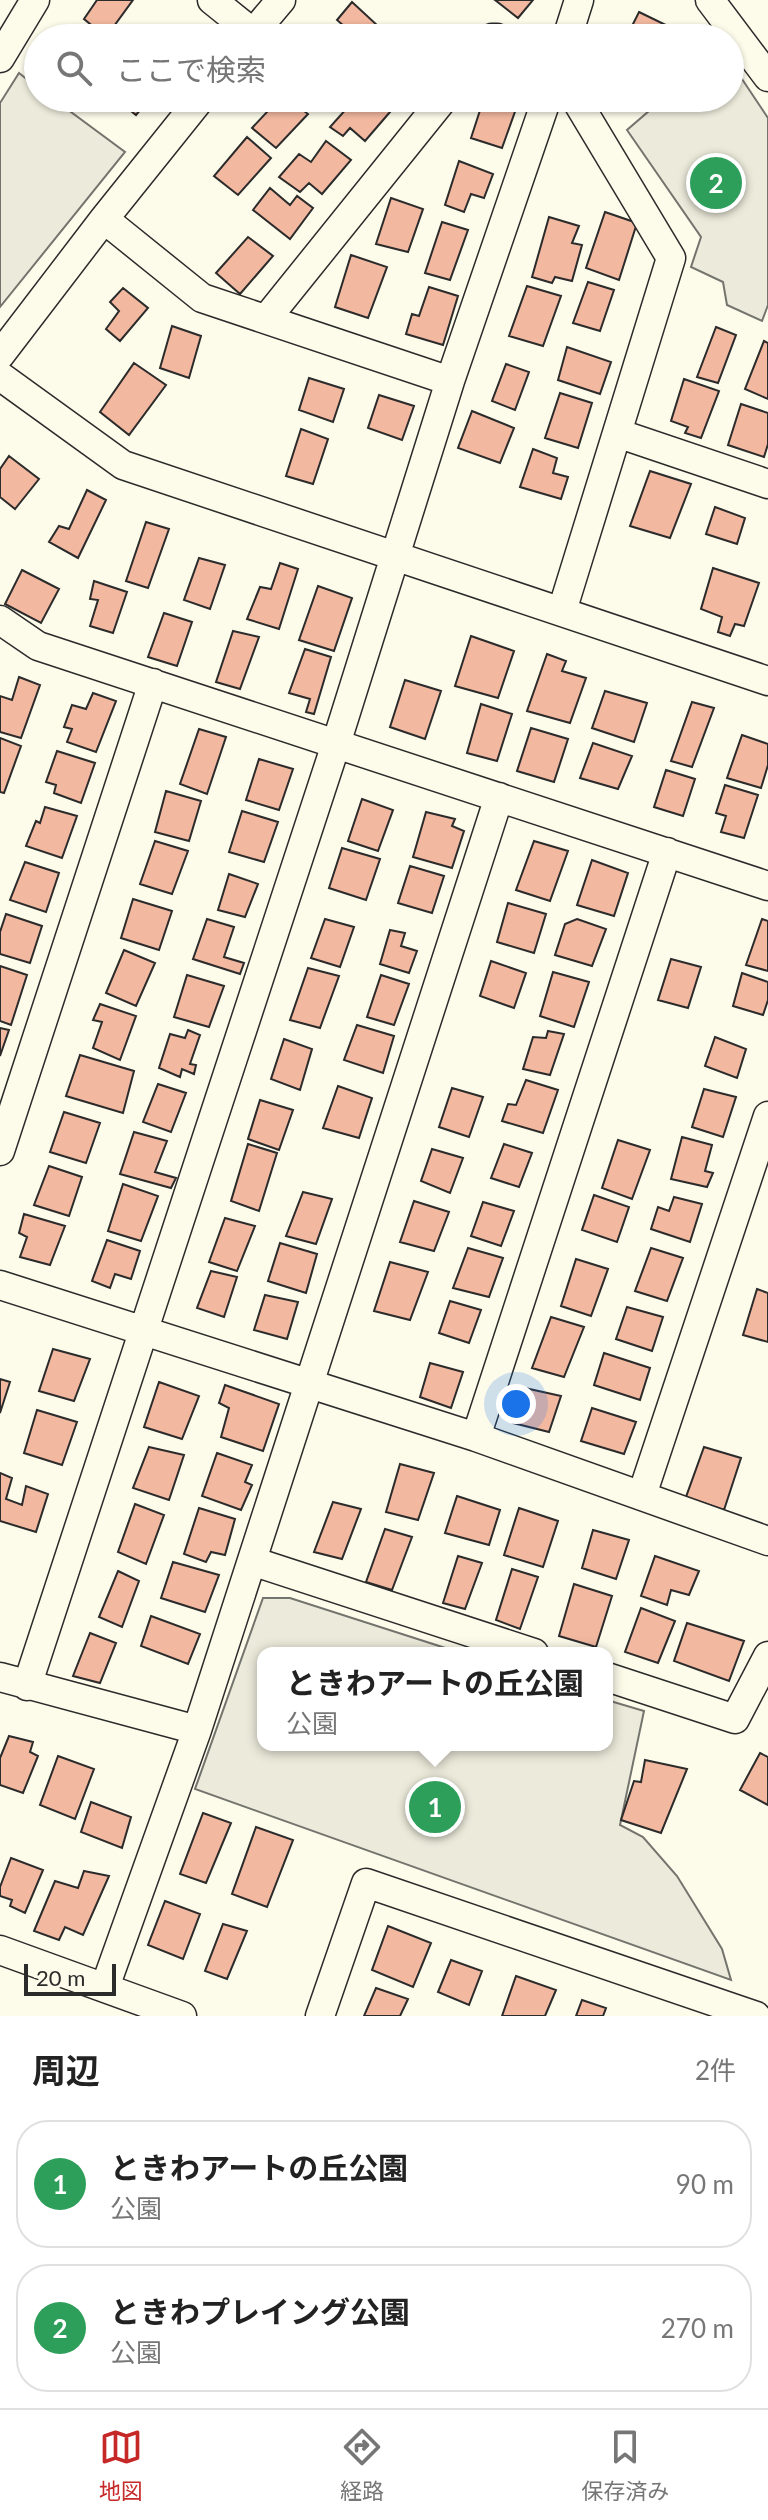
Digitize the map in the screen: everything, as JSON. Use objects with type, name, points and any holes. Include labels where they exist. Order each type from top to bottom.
[{"type":"street","points":[[0,58],[35,0]]},
{"type":"street","points":[[212,0],[239,24]]},
{"type":"street","points":[[260,24],[281,0]]},
{"type":"street","points":[[571,24],[579,0]]},
{"type":"street","points":[[710,0],[728,24]]},
{"type":"street","points":[[744,45],[768,77]]},
{"type":"street","points":[[0,355],[190,112]]},
{"type":"street","points":[[267,318],[433,112]]},
{"type":"street","points":[[197,1730],[13,1681],[144,1332],[336,744],[450,381],[542,112]]},
{"type":"street","points":[[562,611],[671,258],[583,112]]},
{"type":"street","points":[[104,219],[202,298],[450,381]]},
{"type":"street","points":[[0,376],[123,465],[768,681]]},
{"type":"street","points":[[617,433],[768,484]]},
{"type":"street","points":[[0,620],[38,646],[768,886]]},
{"type":"street","points":[[0,1151],[153,683]]},
{"type":"street","points":[[105,1987],[197,1730],[499,797]]},
{"type":"street","points":[[476,1437],[667,852]]},
{"type":"street","points":[[642,1495],[768,1116]]},
{"type":"street","points":[[0,1285],[476,1437],[768,1541]]},
{"type":"street","points":[[252,1561],[516,1647]]},
{"type":"street","points":[[613,1679],[735,1719],[768,1656]]},
{"type":"street","points":[[320,2016],[366,1883],[756,2016]]},
{"type":"street","points":[[0,1950],[182,2016]]},
{"type":"shaded area","points":[[19,73],[24,77],[24,112],[71,112],[125,152],[0,307],[0,103]]},
{"type":"shaded area","points":[[744,82],[768,118],[768,305],[762,321],[727,305],[723,282],[691,267],[701,237],[627,130],[648,112],[744,112]]},
{"type":"shaded area","points":[[263,1598],[290,1598],[442,1647],[257,1647],[257,1751],[613,1751],[613,1702],[644,1711],[620,1825],[643,1837],[677,1876],[722,1949],[731,1980],[195,1789]]},
{"type":"building","points":[[97,0],[133,0],[115,24],[90,24],[84,19]]},
{"type":"building","points":[[495,0],[533,0],[518,18]]},
{"type":"building","points":[[352,2],[376,24],[342,24],[337,20]]},
{"type":"building","points":[[639,12],[664,24],[633,24]]},
{"type":"building","points":[[267,112],[308,114],[276,148],[252,128]]},
{"type":"building","points":[[343,112],[390,112],[365,141],[350,128],[343,136],[330,127]]},
{"type":"building","points":[[479,112],[515,112],[502,148],[471,138]]},
{"type":"building","points":[[247,137],[271,158],[238,195],[214,176]]},
{"type":"building","points":[[326,141],[351,160],[322,194],[309,183],[300,192],[279,177],[299,154],[311,162]]},
{"type":"building","points":[[459,161],[493,174],[484,198],[471,194],[464,212],[445,205]]},
{"type":"building","points":[[270,188],[290,205],[297,196],[313,208],[290,239],[253,210]]},
{"type":"building","points":[[391,198],[423,209],[408,252],[376,244]]},
{"type":"building","points":[[605,212],[637,223],[619,280],[586,268]]},
{"type":"building","points":[[549,217],[579,226],[572,243],[582,245],[572,281],[555,277],[552,283],[532,277]]},
{"type":"building","points":[[442,222],[468,230],[450,280],[425,273]]},
{"type":"building","points":[[248,237],[273,256],[240,294],[216,273]]},
{"type":"building","points":[[351,255],[387,267],[368,318],[335,307]]},
{"type":"building","points":[[588,282],[614,290],[600,331],[573,323]]},
{"type":"building","points":[[527,286],[561,296],[543,346],[509,336]]},
{"type":"building","points":[[429,287],[458,296],[443,345],[406,334],[412,314],[419,316]]},
{"type":"building","points":[[123,288],[148,308],[120,341],[106,329],[119,311],[110,302]]},
{"type":"building","points":[[172,326],[201,336],[189,378],[160,368]]},
{"type":"building","points":[[716,327],[736,335],[718,383],[697,377]]},
{"type":"building","points":[[764,341],[768,343],[768,399],[745,389]]},
{"type":"building","points":[[567,347],[611,362],[600,394],[558,380]]},
{"type":"building","points":[[134,363],[166,385],[129,435],[100,412]]},
{"type":"building","points":[[506,364],[529,372],[515,410],[492,401]]},
{"type":"building","points":[[309,378],[344,389],[333,422],[299,410]]},
{"type":"building","points":[[684,379],[719,391],[701,438],[685,433],[688,427],[671,421]]},
{"type":"building","points":[[560,393],[592,403],[578,448],[545,438]]},
{"type":"building","points":[[379,395],[414,406],[402,440],[368,428]]},
{"type":"building","points":[[741,404],[768,413],[768,444],[764,457],[728,445]]},
{"type":"building","points":[[472,411],[514,428],[500,463],[458,448]]},
{"type":"building","points":[[301,429],[328,439],[313,484],[286,476]]},
{"type":"building","points":[[533,449],[557,458],[553,473],[568,477],[561,499],[520,487]]},
{"type":"building","points":[[9,456],[39,479],[15,509],[0,497],[0,469]]},
{"type":"building","points":[[650,471],[691,484],[670,538],[630,526]]},
{"type":"building","points":[[87,490],[106,500],[78,558],[49,542],[59,526],[69,529]]},
{"type":"building","points":[[715,507],[745,518],[737,544],[706,534]]},
{"type":"building","points":[[146,522],[169,529],[148,588],[126,581]]},
{"type":"building","points":[[199,558],[225,565],[210,609],[184,600]]},
{"type":"building","points":[[280,563],[298,569],[279,629],[247,619],[260,587],[271,589]]},
{"type":"building","points":[[713,568],[759,583],[744,626],[735,624],[730,636],[718,632],[722,617],[701,609]]},
{"type":"building","points":[[22,570],[59,589],[41,623],[5,604]]},
{"type":"building","points":[[94,581],[127,592],[113,633],[90,626],[98,600],[90,599]]},
{"type":"building","points":[[318,586],[352,598],[334,651],[299,640]]},
{"type":"building","points":[[164,613],[192,622],[177,666],[148,657]]},
{"type":"building","points":[[233,631],[259,637],[240,689],[216,682]]},
{"type":"building","points":[[471,636],[514,651],[498,698],[455,686]]},
{"type":"building","points":[[305,649],[331,657],[314,714],[306,712],[310,699],[289,693]]},
{"type":"building","points":[[547,654],[566,661],[562,671],[586,678],[570,723],[527,711]]},
{"type":"building","points":[[19,677],[40,685],[21,738],[0,732],[0,696],[12,700]]},
{"type":"building","points":[[405,680],[441,691],[425,739],[390,727]]},
{"type":"building","points":[[605,691],[647,703],[634,742],[592,728]]},
{"type":"building","points":[[93,693],[116,701],[96,752],[67,742],[72,729],[64,727],[72,705],[86,709]]},
{"type":"building","points":[[692,702],[714,708],[692,767],[671,761]]},
{"type":"building","points":[[481,704],[512,714],[497,761],[467,753]]},
{"type":"building","points":[[531,728],[568,739],[554,782],[517,771]]},
{"type":"building","points":[[199,729],[226,737],[207,794],[180,784]]},
{"type":"building","points":[[742,735],[768,744],[768,765],[761,788],[727,778]]},
{"type":"building","points":[[0,738],[21,746],[4,793],[0,792]]},
{"type":"building","points":[[593,743],[632,756],[618,789],[580,778]]},
{"type":"building","points":[[57,751],[95,763],[81,803],[54,793],[56,785],[46,782]]},
{"type":"building","points":[[259,759],[293,769],[279,810],[246,800]]},
{"type":"building","points":[[666,770],[695,779],[683,816],[654,807]]},
{"type":"building","points":[[725,785],[758,795],[744,838],[721,832],[726,816],[716,813]]},
{"type":"building","points":[[166,791],[201,801],[189,841],[155,832]]},
{"type":"building","points":[[362,799],[393,810],[378,851],[348,841]]},
{"type":"building","points":[[45,807],[77,816],[62,858],[26,846],[36,821],[40,823]]},
{"type":"building","points":[[242,811],[278,822],[264,862],[229,852]]},
{"type":"building","points":[[426,812],[455,819],[452,826],[464,831],[452,868],[413,857]]},
{"type":"building","points":[[155,841],[188,851],[172,894],[140,884]]},
{"type":"building","points":[[534,841],[568,851],[550,901],[516,890]]},
{"type":"building","points":[[342,848],[380,859],[366,900],[329,888]]},
{"type":"building","points":[[592,860],[628,873],[614,916],[577,905]]},
{"type":"building","points":[[25,862],[59,873],[46,912],[10,900]]},
{"type":"building","points":[[410,866],[444,876],[432,913],[398,903]]},
{"type":"building","points":[[229,874],[258,884],[245,917],[218,910]]},
{"type":"building","points":[[133,899],[172,911],[159,950],[121,938]]},
{"type":"building","points":[[508,903],[546,914],[534,953],[497,942]]},
{"type":"building","points":[[6,914],[42,926],[30,963],[0,954],[0,932]]},
{"type":"building","points":[[207,919],[234,927],[224,957],[244,963],[240,974],[193,959]]},
{"type":"building","points":[[325,919],[354,927],[340,967],[311,958]]},
{"type":"building","points":[[577,919],[606,929],[592,966],[555,955],[565,924]]},
{"type":"building","points":[[762,919],[768,921],[768,971],[746,965]]},
{"type":"building","points":[[390,930],[405,933],[401,946],[417,951],[409,973],[380,964]]},
{"type":"building","points":[[124,950],[155,963],[136,1006],[106,993]]},
{"type":"building","points":[[671,959],[701,967],[688,1008],[658,1000]]},
{"type":"building","points":[[491,961],[526,973],[514,1008],[480,996]]},
{"type":"building","points":[[0,966],[27,975],[11,1025],[0,1021]]},
{"type":"building","points":[[308,968],[339,976],[320,1028],[290,1020]]},
{"type":"building","points":[[553,972],[589,982],[574,1027],[540,1016]]},
{"type":"building","points":[[742,973],[768,982],[768,1000],[763,1015],[733,1006]]},
{"type":"building","points":[[187,975],[224,986],[209,1027],[174,1017]]},
{"type":"building","points":[[381,975],[409,984],[394,1025],[367,1017]]},
{"type":"building","points":[[100,1004],[136,1016],[120,1060],[93,1048],[102,1022],[93,1020]]},
{"type":"building","points":[[357,1025],[394,1036],[383,1073],[344,1060]]},
{"type":"building","points":[[0,1028],[9,1030],[0,1056]]},
{"type":"building","points":[[188,1030],[200,1035],[190,1064],[196,1065],[194,1074],[182,1069],[180,1077],[159,1068],[170,1034],[185,1038]]},
{"type":"building","points":[[548,1031],[564,1034],[550,1075],[523,1069],[533,1037],[546,1038]]},
{"type":"building","points":[[715,1037],[746,1049],[737,1078],[705,1066]]},
{"type":"building","points":[[284,1039],[312,1049],[300,1090],[271,1079]]},
{"type":"building","points":[[80,1055],[134,1071],[123,1113],[66,1096]]},
{"type":"building","points":[[526,1080],[558,1090],[543,1133],[502,1121],[508,1104],[516,1105]]},
{"type":"building","points":[[158,1084],[186,1093],[171,1132],[143,1122]]},
{"type":"building","points":[[338,1086],[372,1098],[359,1138],[323,1128]]},
{"type":"building","points":[[452,1088],[483,1097],[469,1137],[439,1127]]},
{"type":"building","points":[[704,1089],[736,1097],[723,1137],[692,1127]]},
{"type":"building","points":[[260,1100],[293,1110],[279,1150],[248,1139]]},
{"type":"building","points":[[64,1112],[100,1123],[86,1163],[50,1152]]},
{"type":"building","points":[[134,1132],[167,1141],[155,1172],[176,1178],[171,1188],[120,1174]]},
{"type":"building","points":[[682,1137],[712,1145],[705,1171],[713,1173],[707,1187],[671,1179]]},
{"type":"building","points":[[618,1140],[650,1150],[632,1199],[602,1188]]},
{"type":"building","points":[[248,1144],[277,1153],[259,1211],[231,1201]]},
{"type":"building","points":[[504,1144],[532,1153],[519,1187],[491,1178]]},
{"type":"building","points":[[432,1149],[463,1158],[450,1193],[421,1181]]},
{"type":"building","points":[[49,1166],[82,1177],[69,1216],[34,1205]]},
{"type":"building","points":[[123,1184],[158,1196],[141,1241],[108,1231]]},
{"type":"building","points":[[303,1192],[332,1199],[316,1244],[286,1236]]},
{"type":"building","points":[[594,1195],[629,1207],[617,1242],[582,1230]]},
{"type":"building","points":[[674,1197],[702,1204],[690,1242],[651,1229],[658,1207],[669,1211]]},
{"type":"building","points":[[414,1201],[449,1212],[434,1251],[400,1242]]},
{"type":"building","points":[[483,1202],[514,1211],[501,1246],[471,1236]]},
{"type":"building","points":[[24,1214],[65,1226],[50,1265],[20,1257],[27,1237],[19,1233]]},
{"type":"building","points":[[225,1218],[255,1226],[237,1271],[209,1262]]},
{"type":"building","points":[[107,1240],[140,1251],[131,1279],[115,1274],[110,1288],[92,1281]]},
{"type":"building","points":[[280,1243],[317,1254],[306,1293],[268,1281]]},
{"type":"building","points":[[468,1248],[503,1258],[489,1297],[453,1288]]},
{"type":"building","points":[[651,1248],[683,1258],[667,1301],[635,1291]]},
{"type":"building","points":[[576,1259],[608,1269],[591,1316],[561,1306]]},
{"type":"building","points":[[390,1262],[428,1272],[410,1320],[374,1311]]},
{"type":"building","points":[[211,1271],[237,1277],[224,1317],[197,1308]]},
{"type":"building","points":[[757,1289],[768,1293],[768,1342],[743,1335]]},
{"type":"building","points":[[265,1295],[298,1302],[287,1339],[254,1330]]},
{"type":"building","points":[[450,1301],[481,1310],[469,1343],[439,1333]]},
{"type":"building","points":[[627,1307],[663,1317],[652,1351],[616,1339]]},
{"type":"building","points":[[551,1317],[584,1327],[564,1377],[532,1368]]},
{"type":"building","points":[[53,1349],[90,1359],[74,1401],[39,1391]]},
{"type":"building","points":[[604,1353],[650,1368],[640,1400],[594,1385]]},
{"type":"building","points":[[430,1363],[463,1372],[451,1408],[420,1397]]},
{"type":"building","points":[[0,1379],[10,1382],[0,1413]]},
{"type":"building","points":[[159,1382],[199,1396],[182,1439],[144,1427]]},
{"type":"building","points":[[225,1385],[279,1404],[263,1451],[221,1437],[229,1408],[219,1403]]},
{"type":"building","points":[[525,1388],[561,1396],[549,1432],[513,1423]]},
{"type":"building","points":[[592,1408],[636,1422],[624,1454],[581,1441]]},
{"type":"building","points":[[37,1410],[77,1422],[62,1465],[24,1453]]},
{"type":"building","points":[[149,1447],[184,1455],[169,1500],[133,1488]]},
{"type":"building","points":[[704,1447],[741,1458],[724,1510],[686,1497]]},
{"type":"building","points":[[217,1453],[252,1465],[245,1482],[252,1485],[241,1510],[202,1496]]},
{"type":"building","points":[[400,1464],[434,1473],[418,1520],[386,1512]]},
{"type":"building","points":[[0,1473],[12,1478],[6,1499],[22,1505],[26,1486],[48,1494],[36,1532],[0,1521]]},
{"type":"building","points":[[457,1496],[500,1510],[489,1545],[445,1533]]},
{"type":"building","points":[[333,1502],[361,1509],[342,1559],[314,1552]]},
{"type":"building","points":[[135,1504],[164,1515],[146,1564],[118,1552]]},
{"type":"building","points":[[199,1508],[235,1519],[225,1555],[211,1552],[206,1562],[184,1554]]},
{"type":"building","points":[[519,1508],[558,1521],[543,1567],[504,1555]]},
{"type":"building","points":[[385,1529],[412,1537],[392,1590],[366,1582]]},
{"type":"building","points":[[593,1530],[629,1540],[616,1579],[582,1568]]},
{"type":"building","points":[[458,1556],[482,1563],[465,1609],[443,1603]]},
{"type":"building","points":[[655,1556],[699,1571],[689,1595],[671,1590],[667,1605],[641,1596]]},
{"type":"building","points":[[173,1562],[219,1575],[205,1612],[161,1598]]},
{"type":"building","points":[[512,1569],[538,1577],[520,1629],[496,1620]]},
{"type":"building","points":[[118,1571],[139,1581],[122,1627],[99,1617]]},
{"type":"building","points":[[574,1584],[612,1596],[596,1647],[559,1636]]},
{"type":"building","points":[[641,1608],[675,1621],[658,1663],[625,1652]]},
{"type":"building","points":[[151,1616],[200,1634],[188,1664],[141,1646]]},
{"type":"building","points":[[687,1623],[744,1641],[729,1681],[674,1661]]},
{"type":"building","points":[[90,1633],[116,1643],[100,1683],[73,1676]]},
{"type":"building","points":[[9,1736],[33,1742],[30,1752],[38,1756],[23,1793],[0,1785],[0,1758]]},
{"type":"building","points":[[760,1753],[768,1757],[768,1805],[740,1790]]},
{"type":"building","points":[[58,1756],[94,1769],[75,1819],[40,1805]]},
{"type":"building","points":[[645,1760],[687,1769],[661,1833],[621,1820],[634,1781],[641,1782]]},
{"type":"building","points":[[91,1802],[131,1817],[122,1848],[81,1832]]},
{"type":"building","points":[[203,1813],[231,1823],[206,1883],[180,1874]]},
{"type":"building","points":[[256,1827],[293,1840],[267,1907],[232,1894]]},
{"type":"building","points":[[11,1858],[43,1870],[25,1913],[10,1906],[12,1900],[0,1896],[0,1887]]},
{"type":"building","points":[[84,1871],[109,1876],[83,1935],[65,1927],[59,1940],[34,1931],[55,1881],[78,1888]]},
{"type":"building","points":[[165,1901],[200,1914],[183,1959],[148,1945]]},
{"type":"building","points":[[223,1924],[247,1931],[227,1979],[205,1971]]},
{"type":"building","points":[[388,1926],[431,1943],[413,1987],[372,1970]]},
{"type":"building","points":[[451,1960],[482,1971],[469,2005],[438,1992]]},
{"type":"building","points":[[516,1976],[556,1990],[545,2016],[502,2016]]},
{"type":"building","points":[[376,1988],[408,1999],[400,2016],[364,2016]]},
{"type":"building","points":[[582,2000],[606,2008],[603,2016],[576,2016]]},
{"type":"place","name":"ときわプレイング公園","points":[[716,183]]},
{"type":"place","name":"ときわアートの丘公園","points":[[435,1807]]}]
